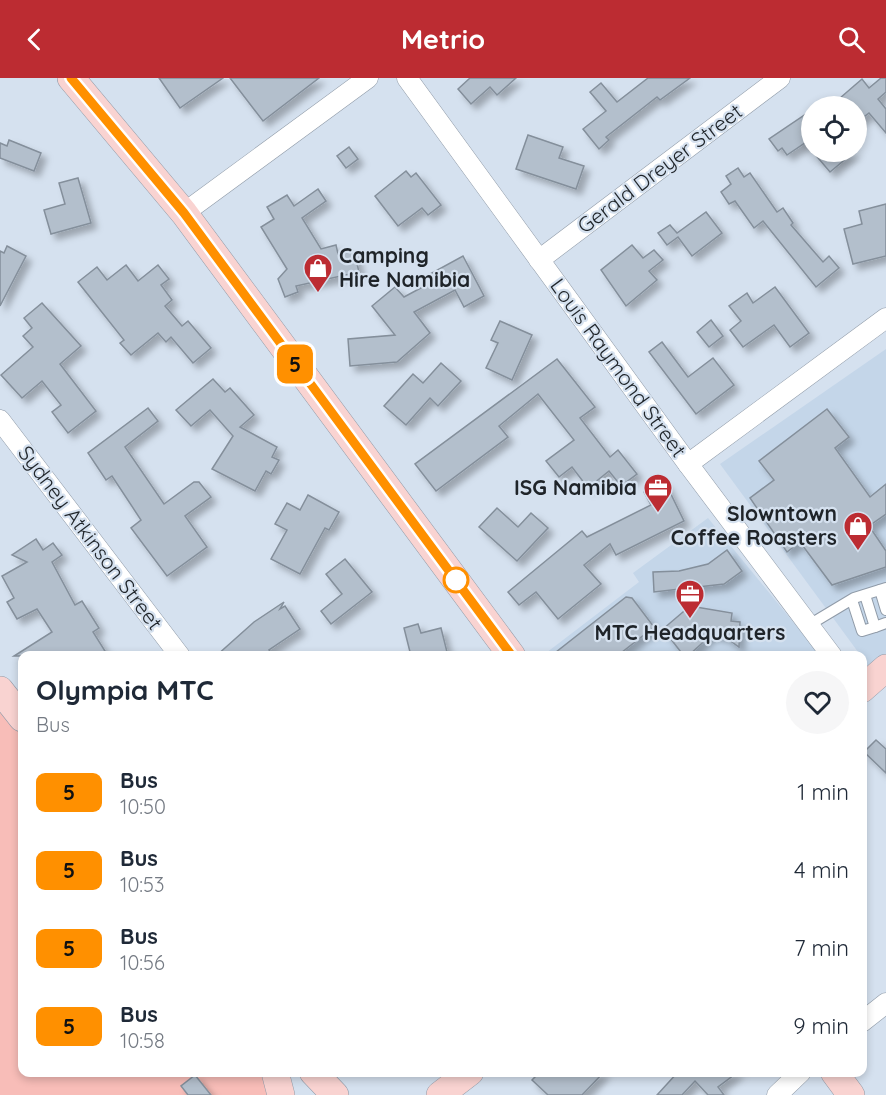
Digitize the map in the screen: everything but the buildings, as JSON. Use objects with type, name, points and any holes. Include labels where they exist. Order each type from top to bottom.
[{"type":"street","points":[[72,78],[184,213],[508,651]]},
{"type":"street","points":[[184,213],[368,78]]},
{"type":"street","name":"Louis Raymond Street","points":[[407,78],[688,464],[828,651]]},
{"type":"street","name":"Gerald Dreyer Street","points":[[539,260],[780,78]]},
{"type":"street","points":[[688,464],[886,318]]},
{"type":"street","name":"Sydney Atkinson Street","points":[[0,420],[176,651]]},
{"type":"street","points":[[867,685],[886,668]]},
{"type":"street","points":[[0,690],[18,713]]},
{"type":"street","points":[[867,1018],[886,1003]]},
{"type":"street","points":[[276,1077],[281,1095]]},
{"type":"street","points":[[318,1077],[335,1095]]},
{"type":"street","points":[[440,1095],[463,1077]]},
{"type":"street","points":[[453,1095],[466,1077]]},
{"type":"street","points":[[777,1095],[796,1077]]},
{"type":"street","points":[[838,1077],[851,1095]]},
{"type":"lane","points":[[809,625],[852,600],[883,589],[886,610]]},
{"type":"lane","points":[[852,600],[862,631],[880,625],[865,595]]},
{"type":"shaded area","points":[[886,349],[886,659],[872,671],[867,664],[867,651],[857,651],[720,464]]},
{"type":"shaded area","name":"MTC Headquarters","points":[[708,518],[817,651],[549,651],[639,582],[633,573]]},
{"type":"shaded area","points":[[0,690],[18,713],[18,1077],[277,1077],[283,1095],[0,1095]]},
{"type":"bus line","name":"5","points":[[71,78],[184,213],[508,651]]},
{"type":"place","name":"Camping Hire Namibia","points":[[318,294]]},
{"type":"place","name":"ISG Namibia","points":[[658,514]]},
{"type":"place","name":"Slowntown Coffee Roasters","points":[[858,552]]},
{"type":"place","name":"MTC Headquarters","points":[[690,620]]}]
